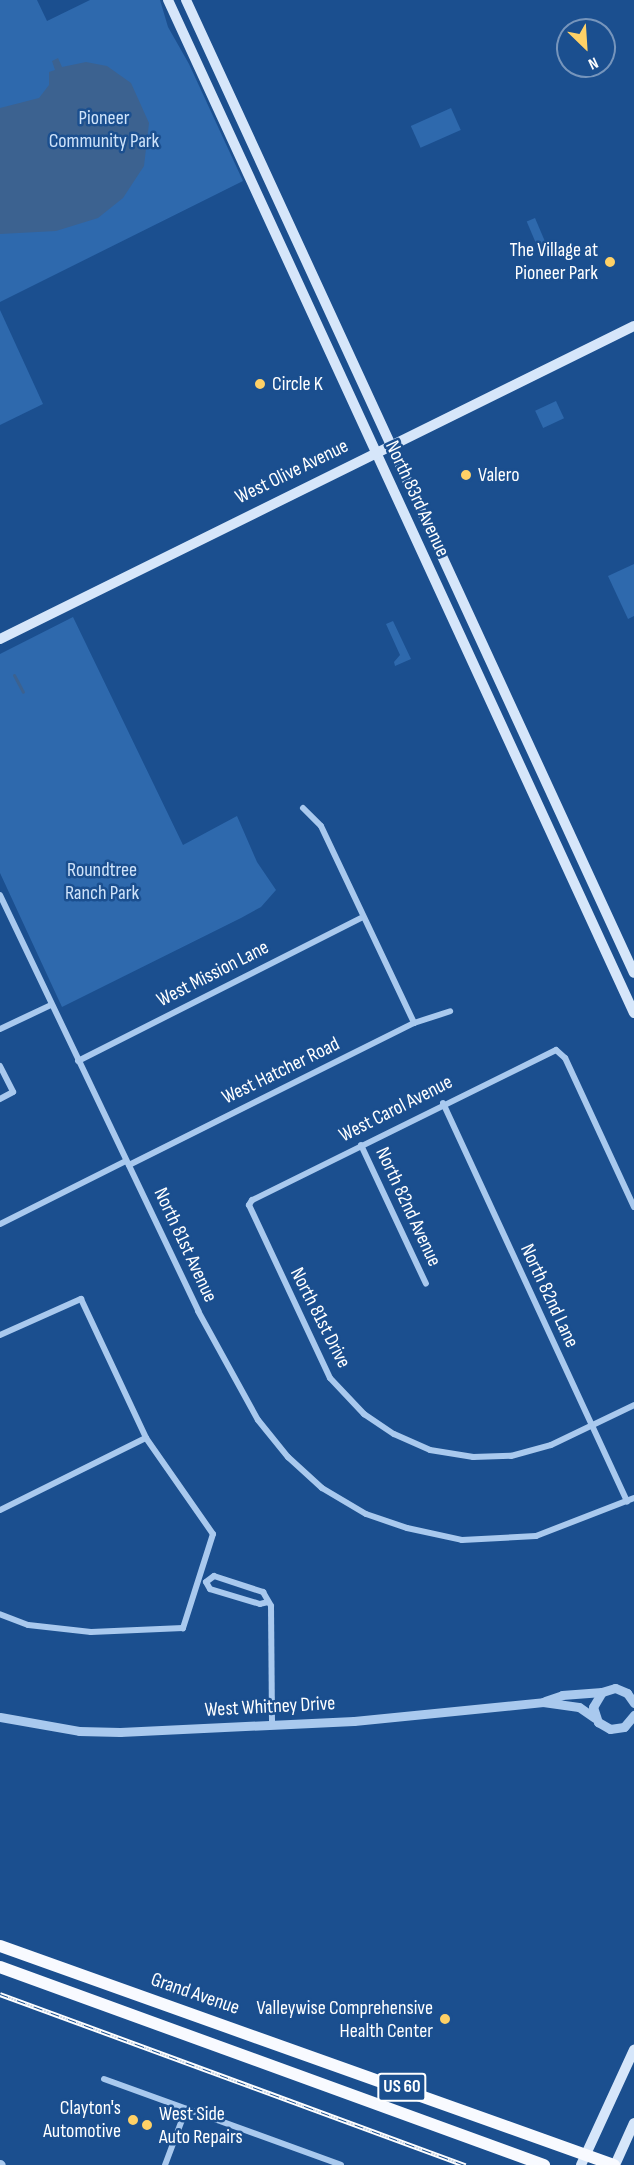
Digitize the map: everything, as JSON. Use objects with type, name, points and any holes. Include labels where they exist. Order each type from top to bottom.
[{"type":"highway","name":"Grand Avenue","points":[[0,1946],[584,2161],[614,2165]]},
{"type":"highway","name":"Grand Avenue","points":[[0,1967],[544,2165]]},
{"type":"main road","name":"North 83rd Avenue","points":[[168,0],[634,1013]]},
{"type":"main road","name":"North 83rd Avenue","points":[[186,0],[634,974]]},
{"type":"main road","points":[[256,195],[272,188]]},
{"type":"main road","name":"West Olive Avenue","points":[[0,639],[389,444],[634,326]]},
{"type":"main road","points":[[472,662],[487,655]]},
{"type":"main road","points":[[584,2161],[634,2050]]},
{"type":"main road","points":[[614,2165],[634,2122]]},
{"type":"street","points":[[303,808],[321,826],[414,1023]]},
{"type":"street","name":"North 81st Avenue","points":[[0,895],[198,1311],[246,1401],[272,1439],[306,1474],[342,1500],[387,1523],[424,1533],[484,1542],[536,1536],[634,1498]]},
{"type":"street","name":"West Mission Lane","points":[[78,1061],[363,917]]},
{"type":"street","points":[[0,1029],[51,1005]]},
{"type":"street","name":"West Hatcher Road","points":[[0,1224],[414,1023],[450,1011]]},
{"type":"street","name":"West Carol Avenue","points":[[249,1205],[252,1200],[550,1050],[560,1053],[631,1194]]},
{"type":"street","points":[[0,1066],[13,1092],[0,1099]]},
{"type":"street","name":"North 82nd Lane","points":[[442,1103],[627,1502]]},
{"type":"street","name":"North 82nd Avenue","points":[[361,1144],[426,1284]]},
{"type":"street","points":[[631,1194],[634,1207]]},
{"type":"street","name":"North 81st Drive","points":[[249,1205],[330,1378],[357,1408],[394,1434],[430,1450],[452,1454],[511,1456],[551,1445],[634,1405]]},
{"type":"street","points":[[0,1335],[81,1299],[146,1438],[213,1534],[183,1628],[91,1632],[28,1625],[0,1614]]},
{"type":"street","points":[[0,1510],[146,1438]]},
{"type":"street","points":[[206,1582],[214,1576],[241,1584],[263,1592],[268,1602],[272,1614],[272,1725]]},
{"type":"street","points":[[199,1579],[206,1582],[210,1589],[260,1604],[268,1602]]},
{"type":"street","name":"West Whitney Drive","points":[[543,1702],[562,1695],[622,1689],[634,1703]]},
{"type":"street","points":[[595,1718],[595,1701],[602,1692]]},
{"type":"street","name":"West Whitney Drive","points":[[0,1717],[98,1732],[272,1725],[543,1702],[579,1707],[610,1729],[629,1728],[634,1714]]},
{"type":"street","points":[[104,2079],[341,2165]]},
{"type":"street","points":[[165,2165],[186,2109]]},
{"type":"green space","name":"Pioneer Community Park","points":[[0,0],[37,0],[47,21],[90,0],[160,0],[168,27],[189,64],[243,181],[0,302]]},
{"type":"green space","points":[[451,108],[461,130],[421,148],[411,126]]},
{"type":"green space","points":[[535,218],[551,255],[542,258],[527,222]]},
{"type":"green space","points":[[0,310],[43,404],[0,425]]},
{"type":"green space","points":[[556,401],[564,418],[543,428],[535,411]]},
{"type":"green space","points":[[634,564],[634,616],[628,619],[608,576]]},
{"type":"green space","name":"Roundtree Ranch Park","points":[[73,617],[183,845],[237,816],[257,862],[276,890],[261,907],[241,918],[62,1007],[0,873],[0,654]]},
{"type":"green space","points":[[393,621],[411,659],[395,666],[394,662],[400,655],[386,624]]},
{"type":"shaded area","points":[[58,58],[62,67],[86,62],[107,66],[131,83],[149,123],[144,166],[123,198],[98,218],[56,231],[0,234],[0,108],[39,98],[49,85],[49,72],[55,70],[52,61]]},
{"type":"waterway","points":[[14,675],[23,692]]},
{"type":"railway","points":[[0,1994],[466,2165]]},
{"type":"place","name":"The Village at Pioneer Park","points":[[610,262]]},
{"type":"place","name":"Circle K","points":[[260,384]]},
{"type":"place","name":"Valero","points":[[466,475]]},
{"type":"place","name":"Valleywise Comprehensive Health Center","points":[[445,2019]]},
{"type":"place","name":"Clayton's Automotive","points":[[133,2120]]},
{"type":"place","name":"West Side Auto Repairs","points":[[147,2125]]}]
